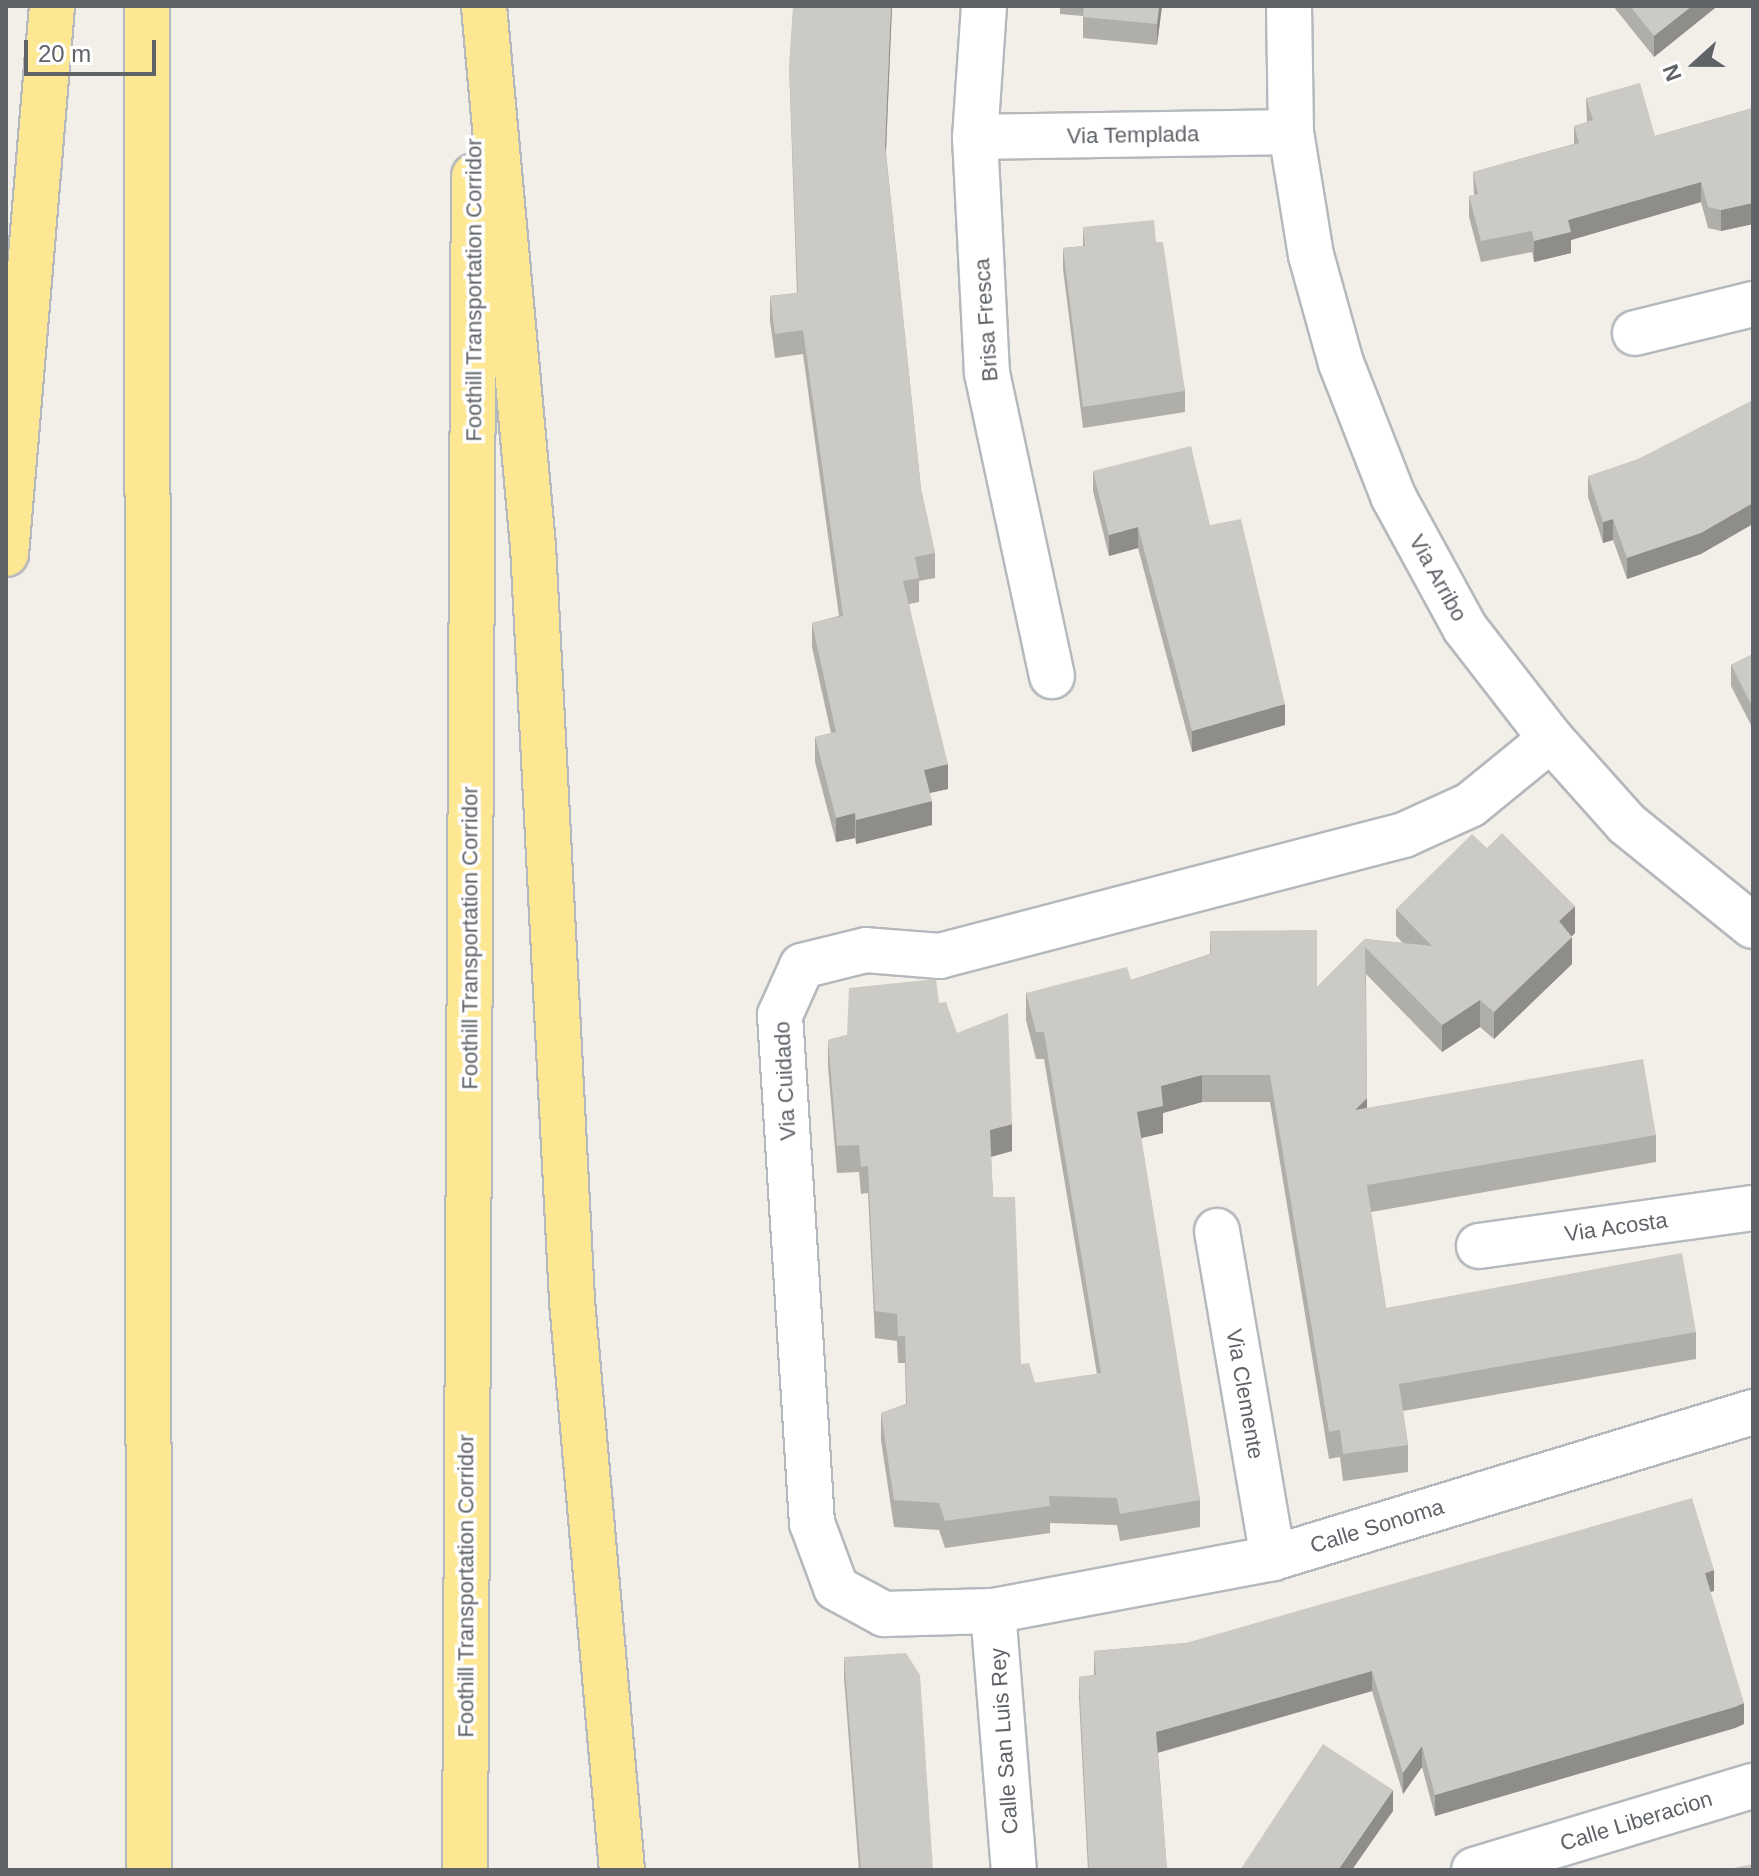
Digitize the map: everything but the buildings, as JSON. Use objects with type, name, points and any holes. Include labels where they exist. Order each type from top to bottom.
[{"type":"highway","points":[[6,554],[52,6]]},
{"type":"highway","points":[[147,6],[149,1870]]},
{"type":"highway","name":"Foothill Transportation Corridor","points":[[465,1870],[475,6]]},
{"type":"highway","points":[[484,6],[533,546],[572,1301],[622,1870]]},
{"type":"street","name":"Brisa Fresca","points":[[984,6],[975,137],[987,373],[1052,676]]},
{"type":"street","name":"Via Arribo","points":[[1289,6],[1291,132],[1323,301],[1393,496],[1465,628],[1551,739],[1627,824],[1753,926]]},
{"type":"street","name":"Via Templada","points":[[975,137],[1291,132]]},
{"type":"street","points":[[1635,333],[1753,304]]},
{"type":"street","name":"Via Cuidado","points":[[993,1611],[884,1614],[836,1588],[812,1523],[780,1015],[802,966],[866,950],[940,956],[1404,835],[1470,805],[1551,739]]},
{"type":"street","name":"Via Acosta","points":[[1479,1246],[1753,1208]]},
{"type":"street","name":"Via Clemente","points":[[1217,1231],[1273,1558]]},
{"type":"street","name":"Calle Sonoma","points":[[993,1611],[1273,1558],[1753,1412]]},
{"type":"street","name":"Calle San Luis Rey","points":[[993,1611],[1014,1870]]},
{"type":"street","name":"Calle Liberacion","points":[[1474,1870],[1753,1786]]}]
